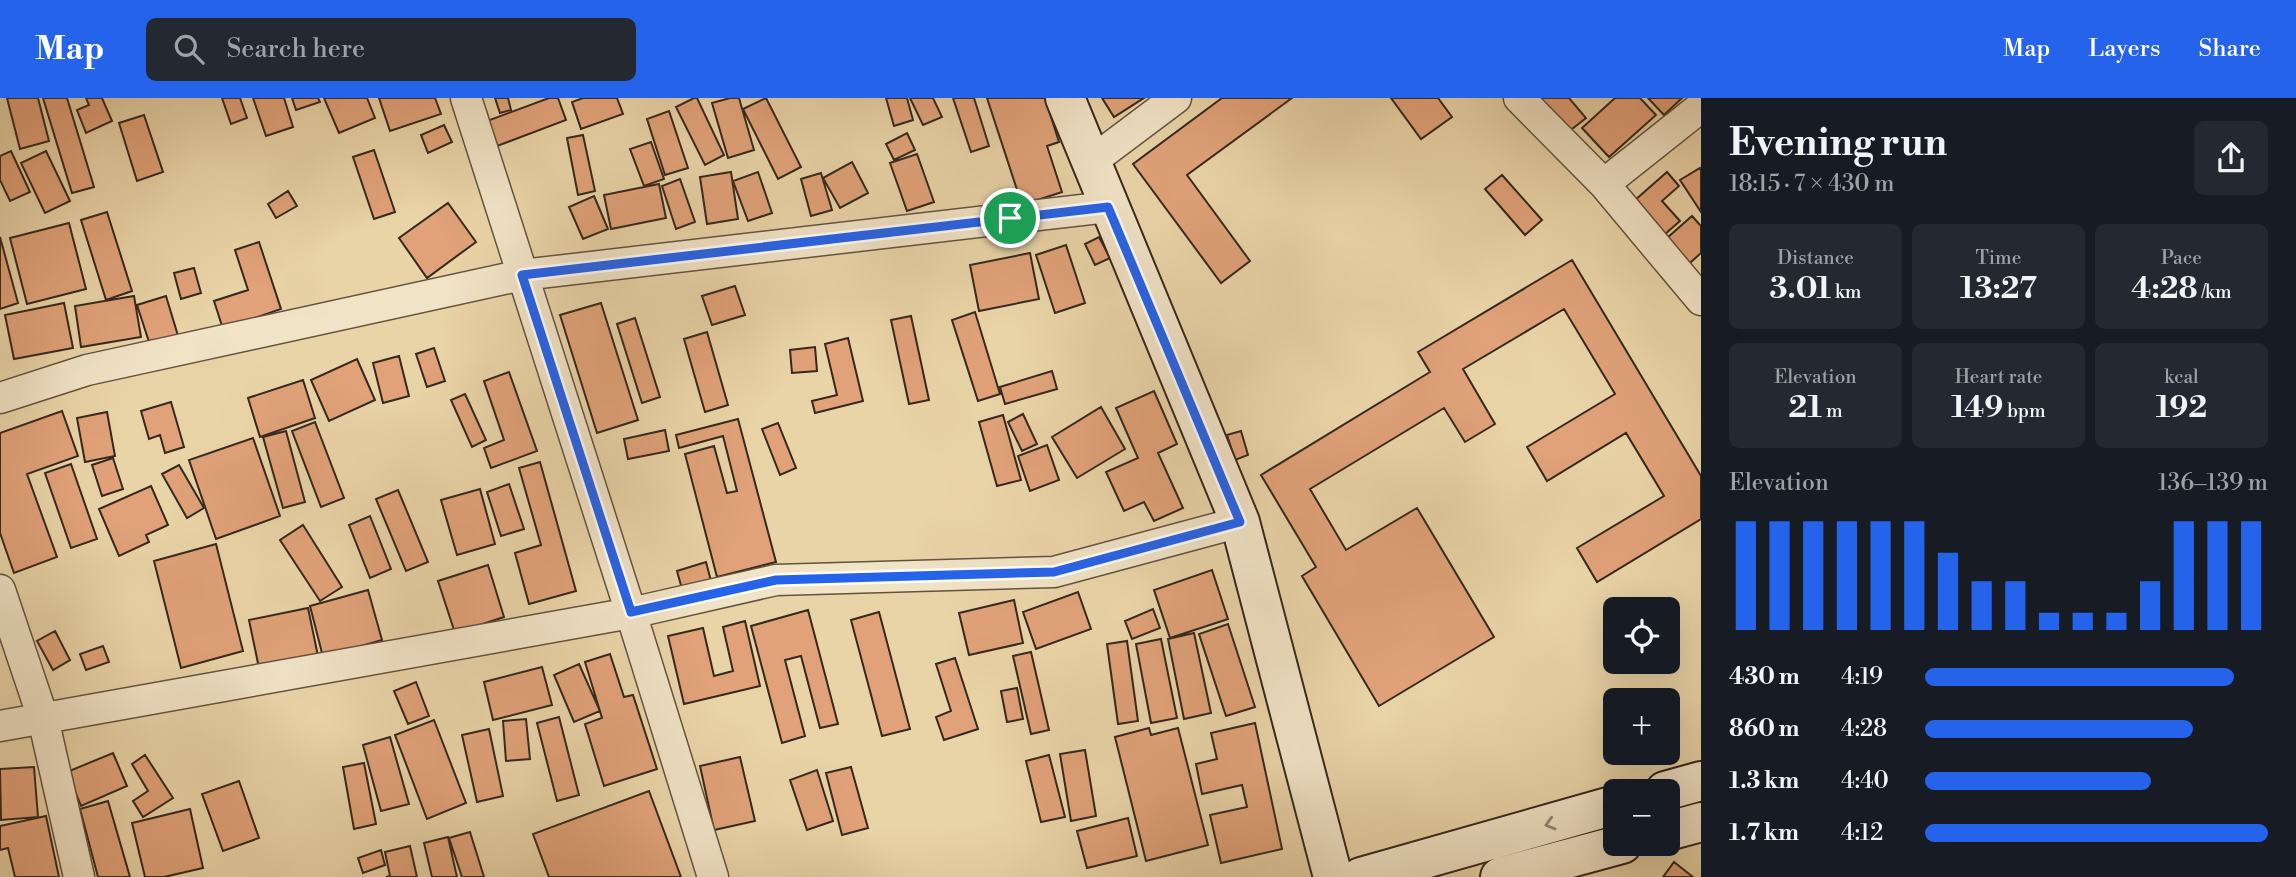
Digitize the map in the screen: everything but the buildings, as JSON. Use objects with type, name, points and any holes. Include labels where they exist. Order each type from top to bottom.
[{"type":"street","points":[[466,98],[713,877]]},
{"type":"street","points":[[1065,98],[1240,522],[1333,877]]},
{"type":"street","points":[[1091,160],[1177,98]]},
{"type":"street","points":[[1519,98],[1604,184],[1701,300]]},
{"type":"street","points":[[1604,184],[1701,107]]},
{"type":"street","points":[[0,398],[88,370],[522,275],[1108,207]]},
{"type":"street","points":[[0,726],[631,612],[776,580],[1054,572],[1240,522]]},
{"type":"street","points":[[0,590],[43,718],[79,877]]},
{"type":"street","points":[[1680,787],[1701,781]]},
{"type":"street","points":[[1361,877],[1603,808]]},
{"type":"street","points":[[1680,828],[1701,822]]},
{"type":"street","points":[[1500,877],[1603,849]]},
{"type":"route","points":[[1108,207],[1240,522],[1054,572],[776,580],[631,612],[522,275],[1010,218],[1108,207]]}]
